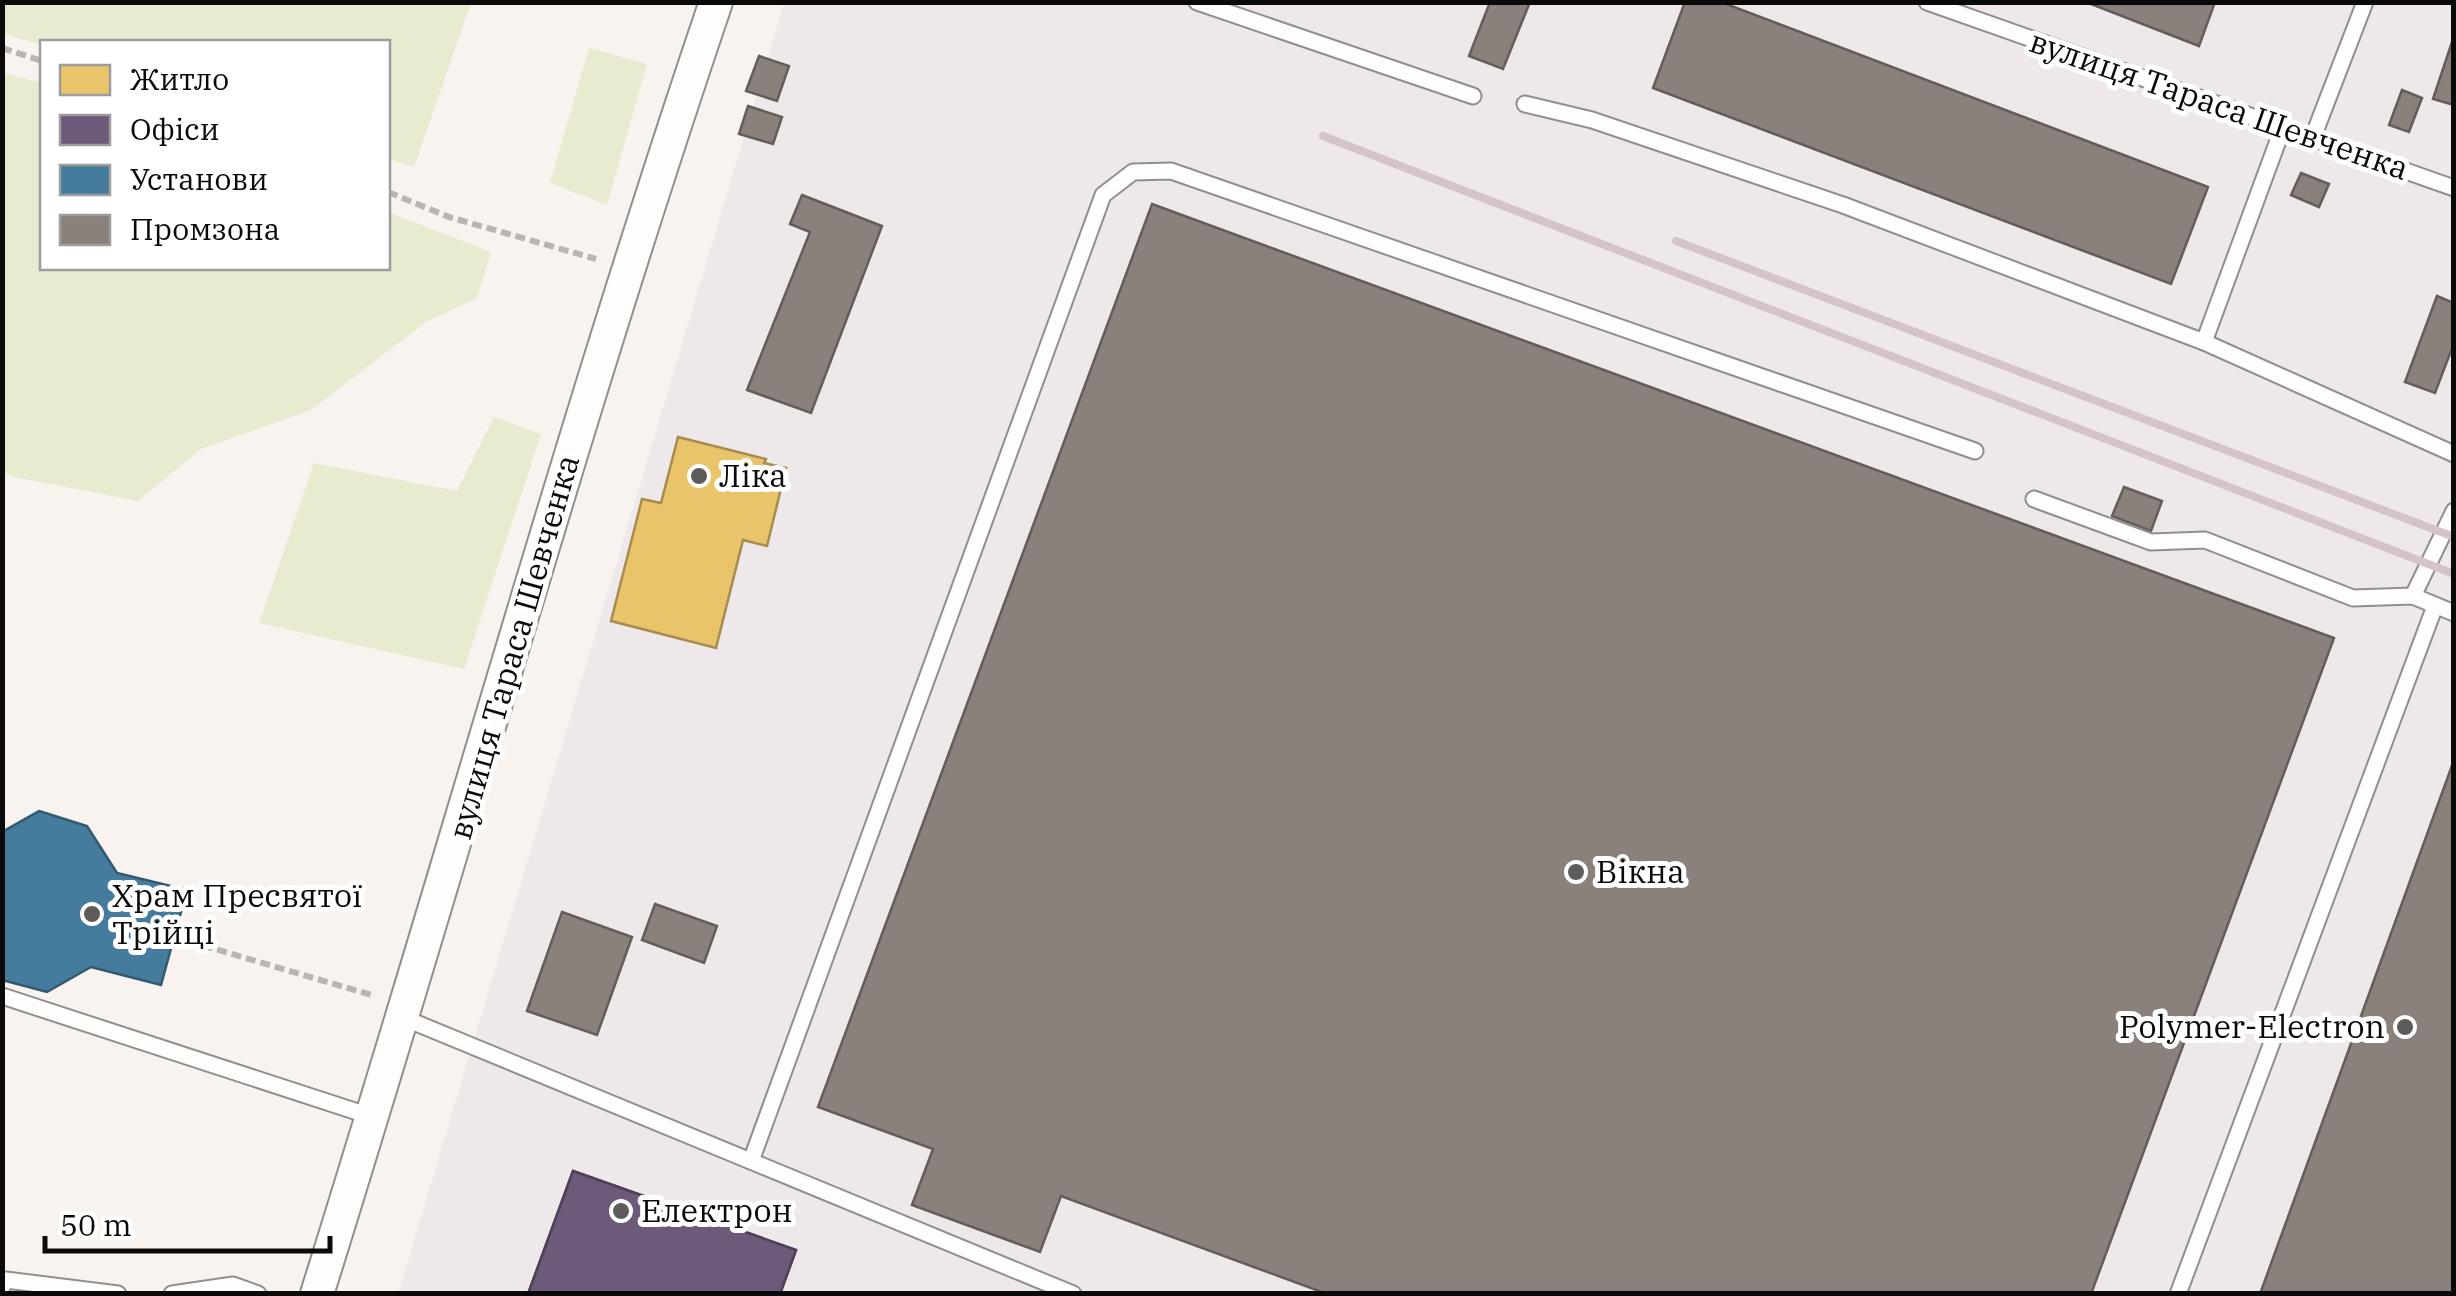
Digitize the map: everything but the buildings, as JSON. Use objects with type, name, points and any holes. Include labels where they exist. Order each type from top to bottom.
[{"type":"street","name":"вулиця Тараса Шевченка","points":[[318,1294],[373,1117],[393,1008],[626,267],[716,2]]},
{"type":"lane","points":[[1197,2],[1473,96]]},
{"type":"lane","name":"вулиця Тараса Шевченка","points":[[1928,2],[2454,188]]},
{"type":"lane","points":[[2314,137],[2365,2]]},
{"type":"lane","points":[[1525,104],[1592,120],[1844,206],[2204,342],[2454,454]]},
{"type":"lane","points":[[2204,342],[2283,127]]},
{"type":"lane","points":[[750,1161],[1104,195],[1132,172],[1172,171],[1975,450]]},
{"type":"lane","points":[[2034,498],[2151,542],[2205,540],[2353,598],[2413,596],[2454,613]]},
{"type":"lane","points":[[2413,596],[2454,511]]},
{"type":"lane","points":[[2178,1294],[2435,606]]},
{"type":"lane","points":[[2,996],[373,1117]]},
{"type":"lane","points":[[393,1008],[1073,1294]]},
{"type":"lane","points":[[2,1287],[6,1280],[118,1294]]},
{"type":"lane","points":[[172,1294],[232,1285],[258,1294]]},
{"type":"path","points":[[2,48],[40,60]]},
{"type":"path","points":[[390,193],[449,217],[626,267]]},
{"type":"path","points":[[174,937],[393,1008]]},
{"type":"shaded area","points":[[784,3],[2453,3],[2453,1293],[398,1294]]},
{"type":"green space","points":[[3,2],[471,3],[414,167],[390,160],[390,40],[40,40],[40,44],[3,34]]},
{"type":"green space","points":[[589,48],[647,64],[607,205],[550,183]]},
{"type":"green space","points":[[3,73],[40,82],[40,270],[390,270],[390,213],[491,252],[477,298],[426,322],[311,410],[201,449],[138,501],[14,477],[2,471]]},
{"type":"green space","points":[[494,417],[541,434],[464,669],[259,623],[314,463],[457,491]]},
{"type":"railway","points":[[1323,136],[2454,574]]},
{"type":"railway","points":[[1676,241],[2454,537]]},
{"type":"place","name":"Ліка","points":[[699,476]]},
{"type":"place","name":"Вікна","points":[[1576,872]]},
{"type":"place","name":"Храм Пресвятої Трійці","points":[[92,914]]},
{"type":"place","name":"Polymer-Electron","points":[[2405,1027]]},
{"type":"place","name":"Електрон","points":[[621,1211]]}]
